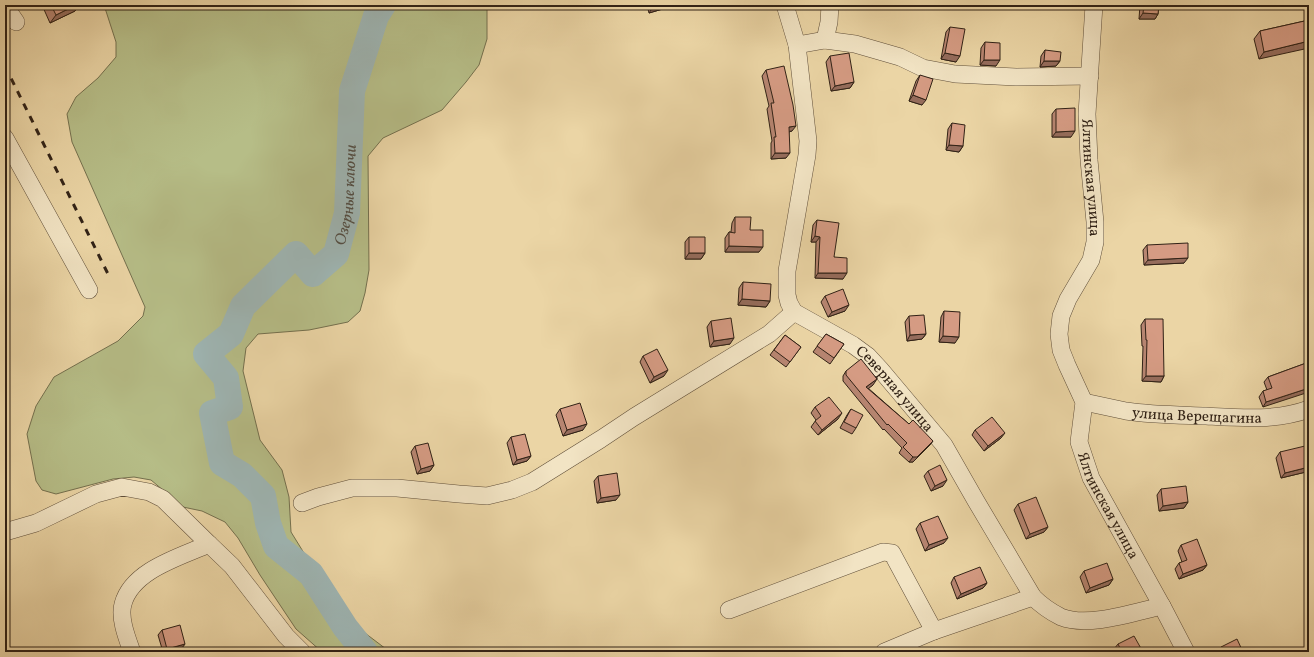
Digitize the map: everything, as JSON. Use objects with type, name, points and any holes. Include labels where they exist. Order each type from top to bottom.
[{"type":"street","points":[[302,503],[352,488],[397,488],[487,496],[512,490],[532,482],[769,334],[794,312],[787,295],[787,271],[807,155],[808,141],[796,45],[785,5]]},
{"type":"street","points":[[825,40],[829,22],[830,5]]},
{"type":"street","name":"Ялтинская улица","points":[[1094,5],[1087,114],[1089,160],[1095,222],[1095,242],[1092,260],[1068,299],[1061,316],[1059,334],[1061,350],[1084,402],[1079,442],[1091,478],[1162,606]]},
{"type":"street","points":[[5,6],[16,22]]},
{"type":"street","points":[[796,45],[825,40],[855,44],[900,58],[923,68],[955,74],[1016,77],[1090,76]]},
{"type":"street","points":[[5,138],[89,290]]},
{"type":"street","name":"Северная улица","points":[[794,312],[853,345],[868,356],[880,369],[944,445],[1033,597],[1042,605],[1061,617],[1083,621],[1101,619],[1162,606]]},
{"type":"street","name":"улица Верещагина","points":[[1084,402],[1127,411],[1261,419],[1297,413],[1309,409]]},
{"type":"street","points":[[5,532],[36,523],[96,494],[122,487],[149,492],[163,499],[232,566],[286,636],[302,652]]},
{"type":"street","points":[[132,652],[123,620],[123,604],[130,589],[157,566],[209,544]]},
{"type":"street","points":[[728,610],[883,552],[892,553],[934,631]]},
{"type":"street","points":[[884,652],[934,631],[1033,597]]},
{"type":"street","points":[[1162,606],[1186,652]]},
{"type":"green space","points":[[104,5],[487,5],[487,39],[479,65],[466,82],[442,110],[383,138],[368,156],[369,270],[360,311],[348,322],[309,330],[258,334],[246,348],[243,371],[260,440],[282,470],[289,497],[291,532],[312,566],[357,627],[390,652],[322,652],[296,629],[260,575],[238,538],[225,522],[202,511],[183,507],[151,480],[134,477],[113,479],[56,494],[42,490],[36,481],[27,434],[36,406],[54,377],[118,341],[143,316],[145,307],[72,142],[67,114],[76,97],[98,78],[116,57],[116,42]]},
{"type":"building","points":[[51,5],[76,5],[56,15]]},
{"type":"building","points":[[1144,5],[1159,5],[1158,14],[1143,13]]},
{"type":"building","points":[[1309,20],[1309,41],[1264,52],[1260,31]]},
{"type":"building","points":[[950,27],[965,29],[960,56],[945,53]]},
{"type":"building","points":[[985,42],[1000,43],[1000,60],[984,60]]},
{"type":"building","points":[[1045,50],[1061,52],[1060,61],[1044,61]]},
{"type":"building","points":[[849,53],[854,82],[835,86],[830,56]]},
{"type":"building","points":[[784,66],[796,126],[789,127],[790,153],[775,153],[774,137],[776,137],[771,103],[774,103],[766,70]]},
{"type":"building","points":[[920,75],[933,79],[926,100],[913,95]]},
{"type":"building","points":[[1075,108],[1075,131],[1056,132],[1056,109]]},
{"type":"building","points":[[952,123],[965,125],[963,146],[949,145]]},
{"type":"building","points":[[735,217],[751,217],[750,230],[763,230],[763,247],[729,246],[729,232],[735,233]]},
{"type":"building","points":[[817,220],[839,223],[834,257],[847,258],[847,273],[818,273],[820,237],[815,236]]},
{"type":"building","points":[[689,237],[705,237],[705,253],[689,253]]},
{"type":"building","points":[[1188,243],[1188,258],[1148,260],[1147,245]]},
{"type":"building","points":[[743,282],[771,284],[770,301],[742,299]]},
{"type":"building","points":[[843,289],[849,305],[832,312],[825,296]]},
{"type":"building","points":[[944,311],[960,312],[959,337],[943,336]]},
{"type":"building","points":[[924,315],[926,334],[910,335],[909,316]]},
{"type":"building","points":[[731,318],[734,338],[714,341],[711,321]]},
{"type":"building","points":[[1145,319],[1163,319],[1164,376],[1146,376],[1147,340]]},
{"type":"building","points":[[826,334],[844,344],[834,358],[817,346]]},
{"type":"building","points":[[785,335],[801,347],[790,362],[774,350]]},
{"type":"building","points":[[657,349],[668,370],[654,377],[643,356]]},
{"type":"building","points":[[861,359],[877,379],[866,387],[909,424],[913,420],[933,441],[917,457],[913,457],[903,447],[907,443],[888,424],[887,425],[846,375],[846,371]]},
{"type":"building","points":[[1309,362],[1309,388],[1266,402],[1263,391],[1272,388],[1268,377]]},
{"type":"building","points":[[829,397],[842,413],[822,430],[815,421],[821,416],[815,407]]},
{"type":"building","points":[[580,403],[587,424],[567,430],[560,409]]},
{"type":"building","points":[[851,409],[863,415],[856,428],[844,422]]},
{"type":"building","points":[[992,417],[1005,433],[988,446],[975,430]]},
{"type":"building","points":[[525,434],[531,456],[517,460],[511,437]]},
{"type":"building","points":[[428,443],[434,465],[421,469],[415,446]]},
{"type":"building","points":[[1305,446],[1309,467],[1285,473],[1280,452]]},
{"type":"building","points":[[940,465],[947,480],[935,486],[928,471]]},
{"type":"building","points":[[617,473],[620,495],[601,498],[598,476]]},
{"type":"building","points":[[1186,486],[1188,502],[1163,506],[1161,489]]},
{"type":"building","points":[[1036,497],[1048,527],[1030,534],[1018,504]]},
{"type":"building","points":[[938,516],[948,538],[929,545],[920,523]]},
{"type":"building","points":[[1197,539],[1207,565],[1183,574],[1179,563],[1187,560],[1181,545]]},
{"type":"building","points":[[1107,563],[1113,579],[1090,588],[1084,571]]},
{"type":"building","points":[[980,567],[987,583],[961,594],[954,577]]},
{"type":"building","points":[[180,625],[185,644],[167,649],[162,630]]},
{"type":"building","points":[[1134,636],[1143,652],[1122,652],[1118,644]]},
{"type":"building","points":[[1237,639],[1243,652],[1223,652],[1221,647]]},
{"type":"waterway","name":"Озерные ключи","points":[[365,652],[345,627],[311,574],[276,546],[268,523],[263,496],[242,475],[222,463],[212,413],[230,407],[226,378],[206,354],[231,334],[243,306],[296,254],[313,274],[336,254],[347,213],[352,91],[376,16],[383,5]]},
{"type":"railway","points":[[5,66],[109,276]]}]
